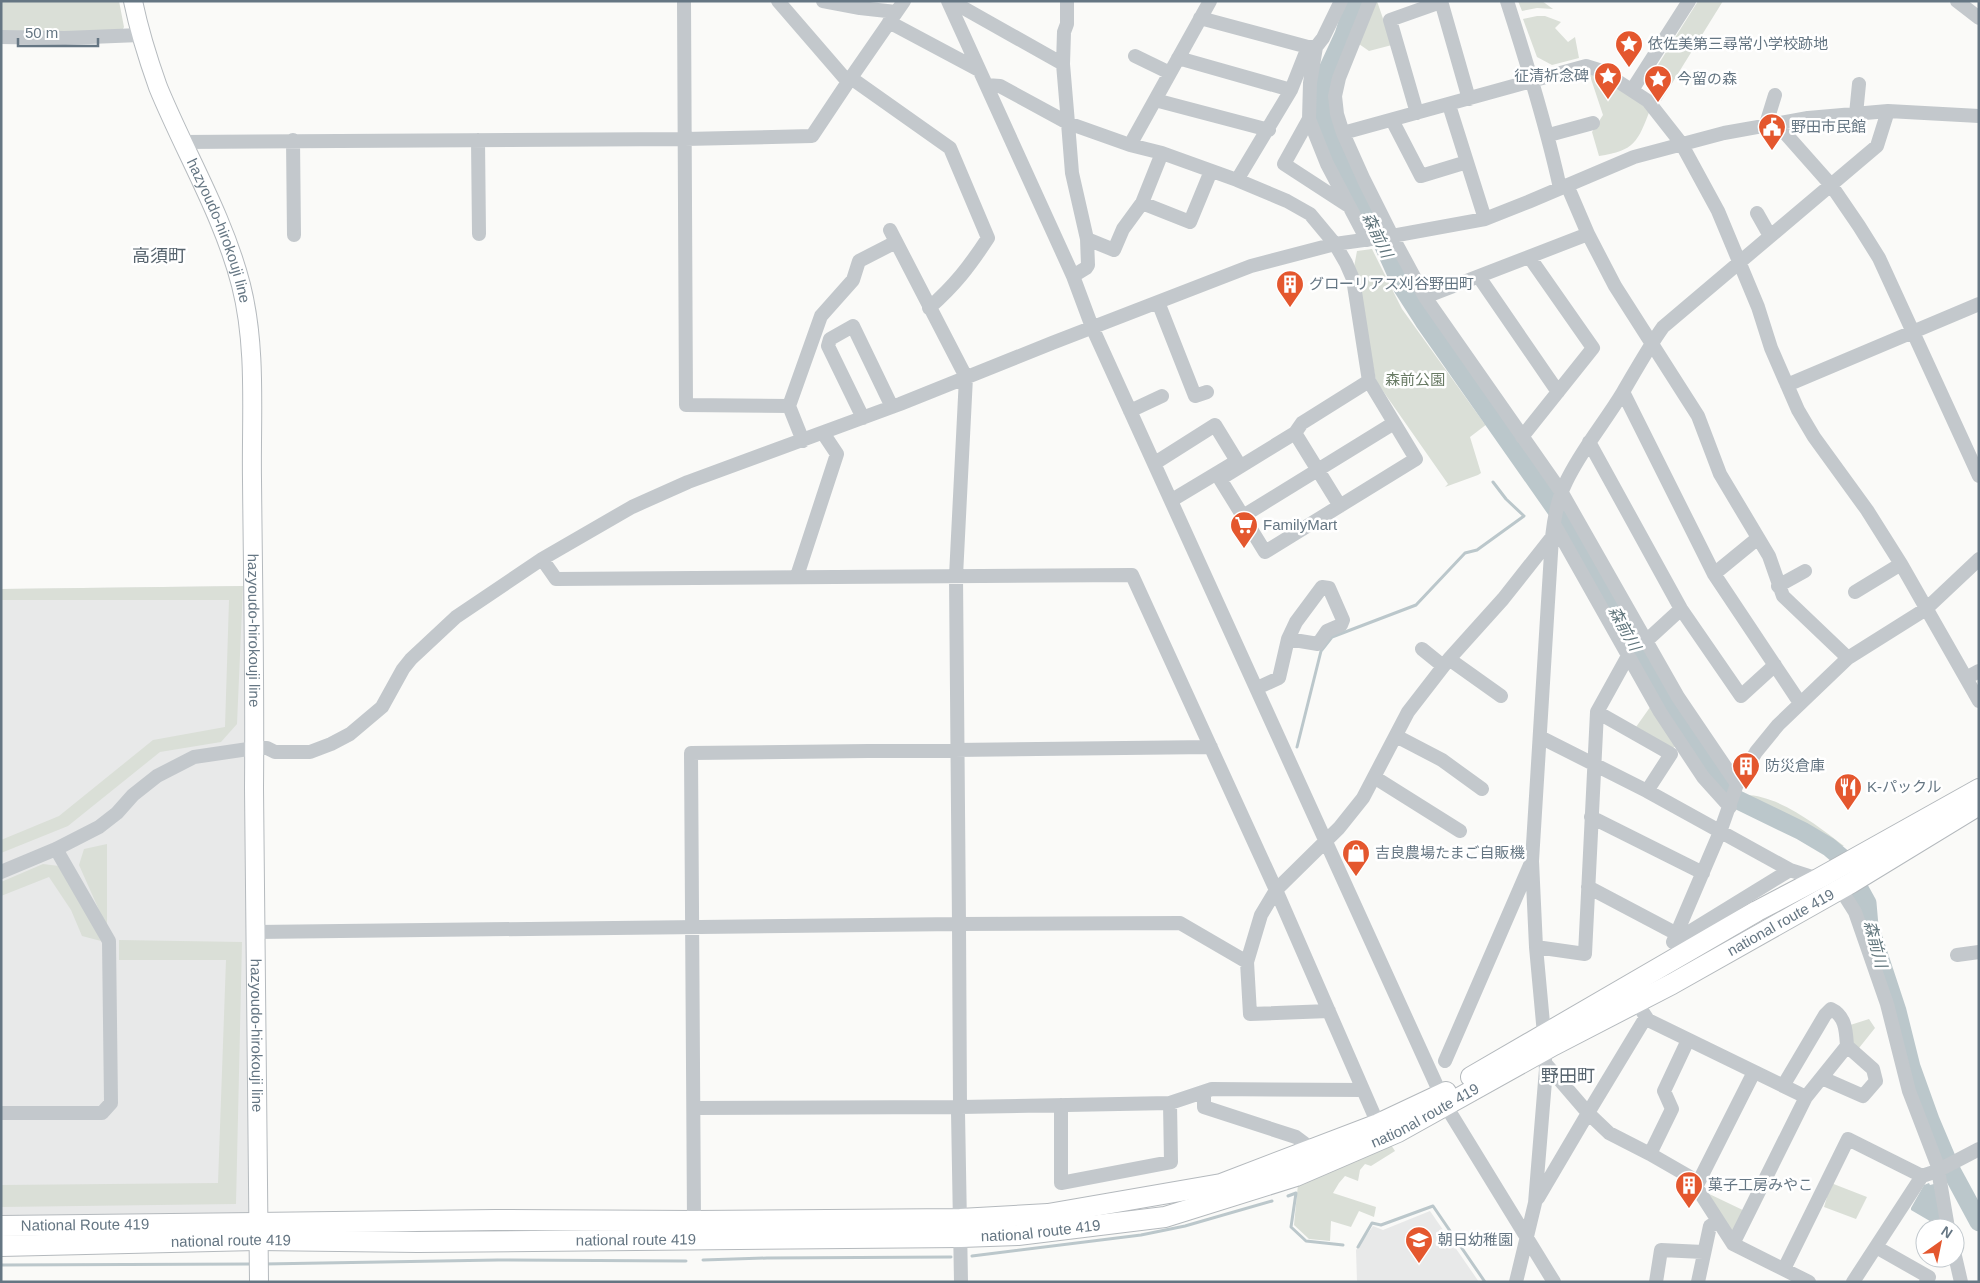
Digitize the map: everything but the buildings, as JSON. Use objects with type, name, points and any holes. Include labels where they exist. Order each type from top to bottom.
[{"type":"highway","name":"national route 419","points":[[1544,1049],[1757,910],[1979,789]]},
{"type":"highway","name":"national route 419","points":[[1,1246],[259,1254],[428,1242],[960,1228],[1221,1184],[1443,1100],[1544,1049],[1641,1010],[1979,805]]},
{"type":"highway","name":"national route 419","points":[[259,1254],[495,1220],[694,1221],[960,1228],[1018,1235],[1165,1216],[1296,1176],[1398,1132],[1443,1100]]},
{"type":"highway","name":"National Route 419","points":[[1,1226],[259,1254]]},
{"type":"main road","name":"hazyoudo-hirokouji line","points":[[133,1],[140,35],[159,87],[224,235],[241,286],[249,333],[253,408],[259,1254]]},
{"type":"street","points":[[684,1],[686,405],[789,406]]},
{"type":"street","points":[[778,1],[850,80],[950,148],[988,238],[968,269],[929,308]]},
{"type":"street","points":[[823,1],[859,4],[896,12],[979,70]]},
{"type":"street","points":[[950,1],[1063,64]]},
{"type":"street","points":[[950,1],[979,70],[1073,276],[1092,327],[1443,1100],[1554,1282]]},
{"type":"street","points":[[1130,145],[1210,1]]},
{"type":"street","points":[[1237,180],[1269,130],[1312,47],[1323,38],[1341,1]]},
{"type":"street","points":[[1370,1],[1339,78],[1335,96],[1337,114],[1343,133],[1392,236],[1425,297],[1562,494],[1678,697],[1737,784]]},
{"type":"street","points":[[1507,1],[1534,82],[1564,187],[1588,234],[1615,286],[1650,344],[1698,416],[1720,474],[1769,556],[1783,596],[1848,658]]},
{"type":"street","points":[[1632,90],[1689,1]]},
{"type":"street","points":[[1957,1],[1979,18]]},
{"type":"street","points":[[1417,113],[1390,20],[1441,2],[1469,99]]},
{"type":"street","points":[[1062,4],[1067,24],[1064,32],[1063,64],[1072,173],[1086,239],[1088,265],[1073,276]]},
{"type":"street","points":[[183,142],[685,139],[812,136],[896,12]]},
{"type":"street","points":[[1200,18],[1312,47]]},
{"type":"street","points":[[1,37],[65,38],[140,35]]},
{"type":"street","points":[[1312,47],[1309,119],[1327,164],[1367,240]]},
{"type":"street","points":[[1135,56],[1170,73]]},
{"type":"street","points":[[1178,58],[1291,90]]},
{"type":"street","points":[[1343,133],[1534,82],[1586,66],[1602,71],[1648,101],[1680,143],[1718,211],[1738,263],[1758,307],[1771,348],[1798,410],[1814,437],[1854,490],[1900,564],[1979,701]]},
{"type":"street","points":[[1856,114],[1859,84]]},
{"type":"street","points":[[986,85],[1000,86],[1068,123],[1237,180],[1287,202],[1310,214],[1335,244],[1353,279],[1371,385],[1416,459],[1266,552],[1220,479],[1296,435],[1302,423],[1371,385]]},
{"type":"street","points":[[1771,124],[1775,95]]},
{"type":"street","points":[[1155,100],[1269,130]]},
{"type":"street","points":[[1449,105],[1485,219]]},
{"type":"street","points":[[1516,1282],[1535,1203],[1544,1049],[1532,861],[1553,531],[1565,482],[1623,392],[1650,344],[1663,327],[1877,146],[1888,111]]},
{"type":"street","points":[[1,872],[56,850],[99,827],[117,813],[133,795],[156,776],[194,757],[254,748],[266,748],[275,752],[310,752],[350,734],[382,707],[403,669],[432,638],[456,617],[542,559],[632,507],[688,482],[804,441],[1251,266],[1335,244],[1485,219],[1634,156],[1680,143],[1771,124],[1808,118],[1888,111],[1979,116]]},
{"type":"street","points":[[1309,119],[1284,164],[1348,206]]},
{"type":"street","points":[[1392,120],[1421,176],[1467,162]]},
{"type":"street","points":[[1549,135],[1593,123]]},
{"type":"street","points":[[1771,124],[1831,185],[1879,258],[1979,476]]},
{"type":"street","points":[[293,140],[294,235]]},
{"type":"street","points":[[478,140],[479,234]]},
{"type":"street","points":[[1086,239],[1114,250],[1123,229],[1142,203],[1162,154]]},
{"type":"street","points":[[1142,203],[1190,222],[1211,171]]},
{"type":"street","points":[[1757,213],[1770,236]]},
{"type":"street","points":[[1425,297],[1588,234]]},
{"type":"street","points":[[804,441],[789,406],[821,316],[853,280],[859,261],[893,236],[966,377],[956,576],[960,1107],[958,1112],[961,1282]]},
{"type":"street","points":[[1522,437],[1593,348],[1530,258]]},
{"type":"street","points":[[1478,278],[1558,392]]},
{"type":"street","points":[[1158,302],[1195,396],[1207,392]]},
{"type":"street","points":[[1787,385],[1979,304]]},
{"type":"street","points":[[863,418],[828,346],[830,339],[853,326],[892,407]]},
{"type":"street","points":[[1623,392],[1714,574],[1800,703]]},
{"type":"street","points":[[1130,411],[1162,396]]},
{"type":"street","points":[[1242,516],[1394,422]]},
{"type":"street","points":[[1155,463],[1215,425],[1237,461],[1172,500]]},
{"type":"street","points":[[797,576],[837,454],[823,433]]},
{"type":"street","points":[[1296,435],[1340,506]]},
{"type":"street","points":[[1589,442],[1681,609],[1741,696],[1775,665]]},
{"type":"street","points":[[1553,531],[1660,712],[1703,777],[1730,807]]},
{"type":"street","points":[[1329,1011],[1250,1014],[1247,962],[1261,916],[1276,890],[1339,828],[1363,798],[1408,712],[1446,663],[1503,599],[1553,531]]},
{"type":"street","points":[[1714,574],[1758,538]]},
{"type":"street","points":[[542,559],[556,579],[1132,575],[1276,890],[1378,1124]]},
{"type":"street","points":[[1790,870],[1673,942],[1720,832],[1737,784],[1756,752],[1778,725],[1848,658],[1926,609],[1979,559]]},
{"type":"street","points":[[1855,592],[1900,564]]},
{"type":"street","points":[[1778,586],[1805,571]]},
{"type":"street","points":[[1645,642],[1681,609]]},
{"type":"street","points":[[1257,688],[1279,678],[1288,639]]},
{"type":"street","points":[[1422,649],[1501,696]]},
{"type":"street","points":[[1536,947],[1585,954],[1597,712],[1628,656]]},
{"type":"street","points":[[1966,678],[1979,671]]},
{"type":"street","points":[[1597,712],[1671,754],[1648,791]]},
{"type":"street","points":[[1396,736],[1442,760],[1482,790]]},
{"type":"street","points":[[1540,737],[1648,791],[1790,870],[1826,874]]},
{"type":"street","points":[[694,1221],[691,753],[1210,748]]},
{"type":"street","points":[[1374,777],[1460,831]]},
{"type":"street","points":[[1591,817],[1703,873]]},
{"type":"street","points":[[1,1113],[102,1113],[111,1103],[109,941],[56,850]]},
{"type":"street","points":[[1445,1061],[1532,861]]},
{"type":"street","points":[[1853,883],[1856,912],[1887,1004],[1908,1092],[1940,1170],[1947,1218]]},
{"type":"street","points":[[1588,887],[1677,934]]},
{"type":"street","points":[[256,932],[1180,923],[1247,962]]},
{"type":"street","points":[[1957,955],[1979,952]]},
{"type":"street","points":[[1783,1086],[1825,1014],[1831,1009],[1838,1012],[1846,1027],[1848,1046],[1873,1069],[1876,1081],[1863,1096],[1822,1078]]},
{"type":"street","points":[[1535,1203],[1588,1113],[1641,1010],[1648,1020],[1806,1097]]},
{"type":"street","points":[[1650,1154],[1672,1109],[1664,1091],[1688,1040]]},
{"type":"street","points":[[1733,1244],[1806,1097],[1848,1046]]},
{"type":"street","points":[[1544,1049],[1588,1113],[1609,1133],[1690,1177],[1733,1244],[1809,1282]]},
{"type":"street","points":[[1696,1187],[1754,1072]]},
{"type":"street","points":[[694,1108],[960,1107],[1170,1103],[1212,1089],[1363,1090]]},
{"type":"street","points":[[1204,1092],[1204,1107],[1296,1137],[1312,1149]]},
{"type":"street","points":[[1061,1105],[1060,1183],[1171,1162],[1170,1103]]},
{"type":"street","points":[[1784,1269],[1848,1139],[1922,1176]]},
{"type":"street","points":[[1853,1282],[1922,1176],[1940,1170],[1979,1148]]},
{"type":"street","points":[[1698,1282],[1710,1226],[1719,1222]]},
{"type":"street","points":[[1876,1247],[1929,1277],[1926,1282]]},
{"type":"street","points":[[1656,1282],[1661,1250],[1703,1252]]},
{"type":"street","points":[[1958,1268],[1961,1282]]},
{"type":"shaded area","points":[[243,586],[255,725],[253,1218],[1,1221],[1,589]]},
{"type":"shaded area","points":[[1934,1184],[1941,1218],[1925,1218],[1911,1210],[1924,1185]]},
{"type":"shaded area","points":[[1430,1211],[1479,1282],[1357,1282],[1356,1250],[1373,1226],[1383,1230]]},
{"type":"green space","points":[[1,1],[119,1],[124,27],[122,31],[1,31]]},
{"type":"green space","points":[[1377,1],[1392,45],[1369,51],[1359,44]]},
{"type":"green space","points":[[1518,1],[1542,1],[1553,9],[1537,8],[1522,11]]},
{"type":"green space","points":[[1698,1],[1723,1],[1661,101],[1652,95],[1656,89],[1646,84]]},
{"type":"green space","points":[[1545,16],[1561,22],[1555,28],[1568,42],[1575,37],[1579,58],[1552,65],[1537,57],[1523,19]]},
{"type":"green space","points":[[1589,73],[1600,75],[1650,110],[1642,130],[1634,143],[1611,154],[1599,156],[1592,132],[1603,115]]},
{"type":"green space","name":"森前公園","points":[[1372,249],[1402,309],[1484,423],[1487,424],[1470,437],[1481,473],[1478,475],[1445,487],[1448,484],[1376,381],[1354,267],[1357,251]]},
{"type":"green space","points":[[243,586],[237,724],[221,742],[160,752],[68,826],[1,853],[1,840],[59,816],[153,740],[225,727],[229,600],[1,600],[1,589]]},
{"type":"green space","points":[[1653,703],[1679,744],[1673,748],[1636,727]]},
{"type":"green space","points":[[1745,795],[1771,800],[1798,813],[1844,846],[1833,847],[1803,829],[1746,802]]},
{"type":"green space","points":[[107,844],[107,928],[79,865],[84,849]]},
{"type":"green space","points":[[43,864],[59,866],[84,905],[101,941],[82,936],[71,910],[49,877],[1,896],[1,882]]},
{"type":"green space","points":[[119,940],[242,942],[236,1204],[1,1207],[1,1185],[218,1183],[226,960],[119,960]]},
{"type":"green space","points":[[1869,1019],[1875,1028],[1855,1053],[1844,1027]]},
{"type":"green space","points":[[1391,1145],[1395,1151],[1371,1166],[1365,1164],[1360,1170],[1358,1181],[1345,1176],[1333,1193],[1376,1207],[1374,1217],[1359,1211],[1351,1227],[1331,1221],[1330,1241],[1309,1239],[1294,1225],[1298,1184]]},
{"type":"green space","points":[[1831,1183],[1867,1197],[1856,1219],[1824,1207]]},
{"type":"green space","points":[[1703,1191],[1749,1213],[1731,1234]]},
{"type":"waterway","name":"森前川","points":[[1355,1],[1344,35],[1325,76],[1321,91],[1322,110],[1352,185],[1375,226],[1403,288],[1424,321],[1565,522],[1669,706],[1723,787],[1736,799],[1802,831],[1829,847],[1842,858],[1867,903],[1869,926],[1897,1011],[1911,1067],[1930,1120],[1952,1172],[1979,1222]]},
{"type":"waterway","points":[[1297,747],[1321,651],[1332,637],[1416,605],[1465,553],[1477,550],[1524,516],[1506,499],[1493,482]]},
{"type":"waterway","points":[[1288,1196],[1296,1193],[1291,1227],[1306,1241],[1343,1245]]},
{"type":"waterway","points":[[972,1256],[1141,1235],[1185,1226],[1272,1201]]},
{"type":"waterway","points":[[1358,1247],[1372,1223],[1381,1225],[1433,1206],[1485,1282]]},
{"type":"waterway","points":[[703,1260],[951,1257]]},
{"type":"waterway","points":[[264,1264],[498,1260],[686,1261]]},
{"type":"waterway","points":[[1,1265],[253,1264]]},
{"type":"place","name":"依佐美第三尋常小学校跡地","points":[[1629,68]]},
{"type":"place","name":"征清祈念碑","points":[[1608,100]]},
{"type":"place","name":"今留の森","points":[[1658,103]]},
{"type":"place","name":"野田市民館","points":[[1772,151]]},
{"type":"place","name":"グローリアス刈谷野田町","points":[[1290,308]]},
{"type":"place","name":"FamilyMart","points":[[1244,549]]},
{"type":"place","name":"防災倉庫","points":[[1746,790]]},
{"type":"place","name":"K-パックル","points":[[1848,811]]},
{"type":"place","name":"吉良農場たまご自販機","points":[[1356,877]]},
{"type":"place","name":"菓子工房みやこ","points":[[1689,1209]]},
{"type":"place","name":"朝日幼稚園","points":[[1419,1264]]},
{"type":"district","name":"高須町","points":[[159,256]]},
{"type":"district","name":"野田町","points":[[1568,1076]]}]
